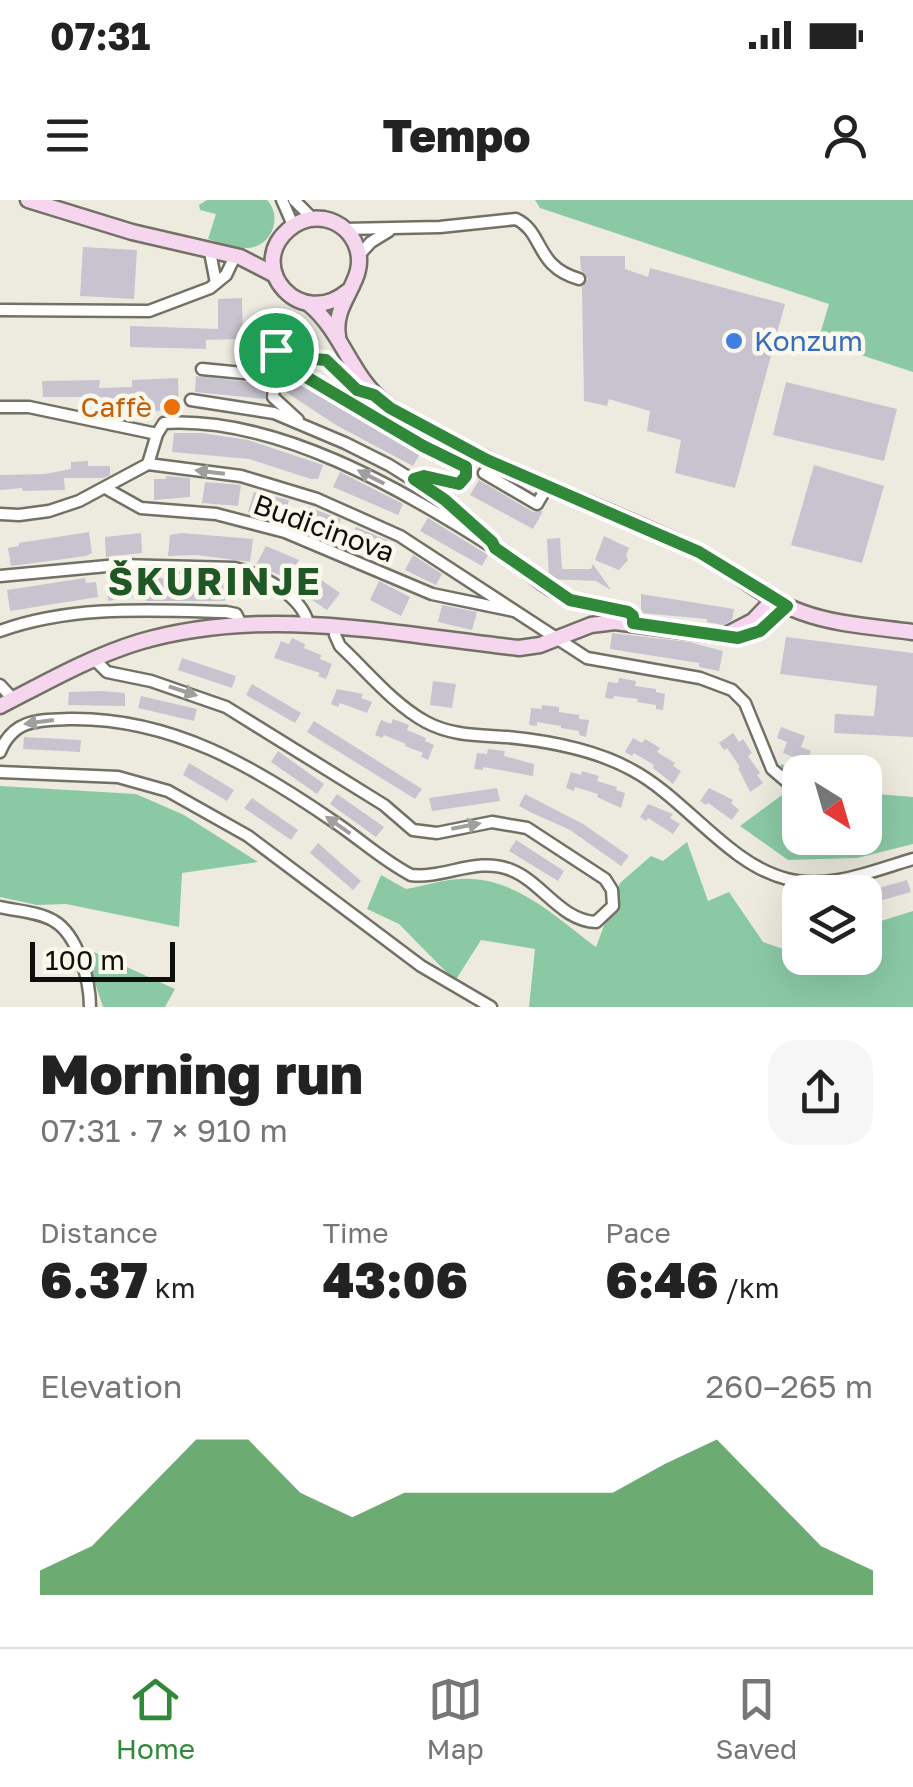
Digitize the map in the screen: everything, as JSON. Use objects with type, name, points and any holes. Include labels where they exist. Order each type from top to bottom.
[{"type":"street","points":[[28,200],[237,257],[275,275],[288,294],[309,304],[327,322],[374,395],[390,408],[487,460],[699,552],[781,602],[829,620],[913,632]]},
{"type":"street","points":[[282,200],[294,225]]},
{"type":"street","points":[[294,200],[313,219]]},
{"type":"street","points":[[0,310],[149,311],[198,294],[226,274],[237,257],[276,247],[294,225],[313,219],[329,220],[344,229],[356,243],[359,255],[358,274],[336,324],[343,350]]},
{"type":"street","points":[[344,229],[463,226],[516,219],[524,223],[551,266],[578,280]]},
{"type":"street","points":[[359,255],[380,235],[394,228]]},
{"type":"street","points":[[275,275],[276,247]]},
{"type":"street","points":[[210,252],[216,283]]},
{"type":"street","points":[[309,304],[330,302],[348,290]]},
{"type":"street","points":[[374,395],[357,390],[329,363],[282,348],[275,354],[277,360],[423,446],[460,463],[468,472],[456,484],[424,476],[414,479]]},
{"type":"street","points":[[329,363],[343,350]]},
{"type":"street","points":[[202,369],[275,376],[273,396],[306,428]]},
{"type":"street","points":[[191,400],[274,414],[346,443],[445,500],[495,548]]},
{"type":"street","points":[[0,407],[29,407],[156,434]]},
{"type":"street","points":[[148,464],[156,434],[164,423],[223,428],[277,441],[348,465],[409,496],[495,548],[556,593],[570,600],[628,612],[633,623]]},
{"type":"street","points":[[0,514],[49,511],[106,489],[148,464],[241,476],[355,514],[400,536],[598,662],[700,678],[732,690],[744,703],[772,769],[782,777]]},
{"type":"street","points":[[484,474],[509,482],[537,504],[544,492]]},
{"type":"street","name":"Budicinova","points":[[106,489],[142,508],[216,514],[285,532],[432,594],[518,612]]},
{"type":"street","points":[[0,576],[140,565],[235,568],[273,585],[304,611],[308,623]]},
{"type":"street","points":[[738,578],[753,604],[754,621]]},
{"type":"street","points":[[722,636],[781,602]]},
{"type":"street","points":[[0,685],[6,703],[94,659],[164,636],[241,624],[336,625],[519,648],[600,623],[750,636],[770,624],[781,602]]},
{"type":"street","points":[[0,631],[44,619],[142,609],[226,612],[236,614],[241,624]]},
{"type":"street","points":[[336,625],[340,646],[424,721],[445,730],[542,743],[621,764],[659,788],[743,857],[782,878],[811,884],[842,880],[913,860]]},
{"type":"street","points":[[0,752],[18,727],[40,720],[127,722],[155,729],[206,745],[255,771],[411,875],[489,866],[510,869],[582,922],[596,922],[613,906],[612,890],[604,879],[527,828],[492,822],[437,832],[414,830],[384,804],[226,707],[151,681],[107,672],[94,659]]},
{"type":"street","points":[[0,772],[118,777],[168,791],[248,836],[421,966],[491,1007]]},
{"type":"street","points":[[0,907],[51,919],[65,930],[82,966],[90,1007]]},
{"type":"green space","points":[[207,200],[267,200],[274,214],[269,236],[248,248],[208,239],[216,214],[200,210],[199,205]]},
{"type":"green space","points":[[535,200],[913,200],[913,372],[818,341],[829,304],[540,208]]},
{"type":"green space","points":[[0,786],[136,794],[184,815],[258,862],[182,873],[179,927],[66,904],[37,905],[0,897]]},
{"type":"green space","points":[[882,794],[913,797],[913,844],[882,852]]},
{"type":"green space","points":[[782,795],[782,855],[869,855],[788,860],[740,826]]},
{"type":"green space","points":[[687,842],[708,901],[729,892],[763,942],[782,949],[782,975],[882,975],[882,921],[913,911],[913,1007],[529,1007],[535,949],[481,940],[455,981],[399,924],[367,909],[381,875],[406,889],[453,880],[479,880],[533,900],[596,947],[620,883],[651,856],[663,861]]},
{"type":"green space","points":[[83,947],[175,989],[165,1007],[103,1007]]},
{"type":"building","points":[[83,247],[137,250],[134,299],[80,296]]},
{"type":"building","points":[[580,256],[625,256],[625,269],[648,277],[650,268],[785,304],[735,488],[675,473],[681,440],[647,431],[650,411],[609,399],[607,406],[584,401],[582,287],[588,279],[581,270]]},
{"type":"building","points":[[242,298],[243,351],[249,351],[248,362],[235,361],[237,339],[206,340],[206,349],[130,347],[130,326],[218,329],[218,299]]},
{"type":"building","points":[[196,376],[265,384],[265,399],[195,392]]},
{"type":"building","points":[[178,378],[179,410],[133,412],[133,403],[108,404],[108,397],[43,397],[42,381],[100,380],[99,388],[132,387],[132,380]]},
{"type":"building","points":[[289,380],[297,381],[420,454],[413,466],[336,425],[283,390]]},
{"type":"building","points":[[786,382],[897,409],[884,461],[773,435]]},
{"type":"building","points":[[174,433],[248,440],[323,465],[318,479],[311,479],[249,459],[172,452]]},
{"type":"building","points":[[88,461],[88,466],[110,466],[110,475],[64,478],[65,490],[0,490],[0,475],[45,474],[71,469],[71,462]]},
{"type":"building","points":[[814,465],[884,486],[862,563],[791,545]]},
{"type":"building","points":[[340,472],[403,504],[398,515],[333,487]]},
{"type":"building","points":[[190,478],[190,497],[154,500],[154,479]]},
{"type":"building","points":[[479,480],[533,512],[543,511],[533,529],[470,495]]},
{"type":"building","points":[[205,482],[241,485],[238,506],[202,503]]},
{"type":"building","points":[[254,492],[289,500],[283,520],[248,512]]},
{"type":"building","points":[[308,507],[341,519],[333,538],[299,526]]},
{"type":"building","points":[[428,518],[488,555],[482,566],[420,531]]},
{"type":"building","points":[[356,527],[389,541],[381,559],[347,547]]},
{"type":"building","points":[[89,532],[92,553],[86,556],[11,566],[8,548],[19,543]]},
{"type":"building","points":[[141,533],[142,553],[106,557],[105,537]]},
{"type":"building","points":[[170,535],[253,539],[250,562],[197,555],[168,556]]},
{"type":"building","points":[[604,536],[629,548],[628,560],[619,570],[595,560]]},
{"type":"building","points":[[560,538],[562,569],[591,569],[593,564],[611,590],[596,581],[549,579],[547,539]]},
{"type":"building","points":[[266,546],[299,560],[289,579],[256,565]]},
{"type":"building","points":[[413,555],[442,574],[436,585],[405,570]]},
{"type":"building","points":[[311,573],[340,593],[327,610],[297,590]]},
{"type":"building","points":[[131,576],[133,597],[108,601],[107,578]]},
{"type":"building","points":[[85,578],[86,583],[96,582],[98,597],[10,611],[7,590]]},
{"type":"building","points":[[146,580],[227,580],[225,601],[146,601]]},
{"type":"building","points":[[379,581],[410,597],[401,616],[370,600]]},
{"type":"building","points":[[641,594],[734,609],[732,620],[723,625],[707,619],[641,613]]},
{"type":"building","points":[[442,605],[477,612],[472,630],[438,622]]},
{"type":"building","points":[[612,633],[689,642],[723,651],[719,671],[699,667],[699,663],[610,649]]},
{"type":"building","points":[[786,637],[913,653],[913,737],[834,733],[835,714],[874,716],[877,686],[780,674]]},
{"type":"building","points":[[292,638],[332,664],[326,679],[318,676],[320,673],[274,658],[281,641],[289,644]]},
{"type":"building","points":[[182,658],[236,676],[232,688],[178,670]]},
{"type":"building","points":[[619,678],[665,694],[663,710],[637,702],[638,699],[605,698],[608,682],[618,683]]},
{"type":"building","points":[[433,681],[456,684],[452,708],[430,705]]},
{"type":"building","points":[[252,684],[301,713],[295,723],[246,695]]},
{"type":"building","points":[[337,689],[363,694],[361,698],[372,702],[367,713],[340,703],[338,707],[331,704]]},
{"type":"building","points":[[69,692],[125,693],[125,706],[68,705]]},
{"type":"building","points":[[141,696],[197,709],[194,721],[138,708]]},
{"type":"building","points":[[542,705],[559,707],[559,712],[589,720],[586,737],[561,726],[537,722],[537,726],[529,725],[531,708],[542,709]]},
{"type":"building","points":[[393,719],[409,725],[407,730],[434,745],[428,760],[406,744],[375,735],[381,720],[391,724]]},
{"type":"building","points":[[314,721],[422,789],[415,799],[307,732]]},
{"type":"building","points":[[781,727],[805,736],[801,747],[811,751],[810,755],[783,753],[787,742],[777,738]]},
{"type":"building","points":[[733,733],[739,742],[743,739],[752,753],[748,756],[763,783],[750,792],[740,767],[719,743]]},
{"type":"building","points":[[24,737],[81,740],[80,752],[23,749]]},
{"type":"building","points":[[633,738],[642,743],[645,739],[675,763],[673,766],[681,771],[673,784],[654,765],[625,752]]},
{"type":"building","points":[[488,749],[505,751],[504,756],[534,764],[533,776],[483,767],[474,769],[477,753],[487,754]]},
{"type":"building","points":[[278,751],[324,784],[317,794],[271,762]]},
{"type":"building","points":[[189,763],[234,790],[227,801],[183,775]]},
{"type":"building","points":[[582,771],[599,776],[597,781],[625,793],[621,808],[597,797],[598,794],[566,788],[571,772],[581,775]]},
{"type":"building","points":[[497,788],[500,801],[432,811],[429,798]]},
{"type":"building","points":[[709,788],[733,800],[731,803],[739,810],[732,820],[700,801]]},
{"type":"building","points":[[337,794],[384,827],[376,837],[330,804]]},
{"type":"building","points":[[525,794],[583,824],[629,856],[621,866],[570,830],[519,806]]},
{"type":"building","points":[[252,798],[298,830],[291,840],[244,808]]},
{"type":"building","points":[[648,804],[673,814],[670,818],[680,824],[673,834],[640,817]]},
{"type":"building","points":[[516,840],[564,871],[558,881],[509,851]]},
{"type":"building","points":[[318,843],[361,881],[353,890],[310,853]]},
{"type":"building","points":[[907,880],[911,892],[882,900],[882,887]]},
{"type":"place","name":"Konzum","points":[[734,341]]},
{"type":"place","name":"Caffè","points":[[172,407]]},
{"type":"district","name":"ŠKURINJE","points":[[215,582]]},
{"type":"route","points":[[282,348],[326,360],[357,390],[374,395],[390,408],[487,460],[699,552],[787,606],[760,631],[738,638],[633,623],[628,612],[570,600],[556,593],[495,548],[445,500],[414,479],[424,476],[459,484],[468,472],[466,467],[274,358],[276,350],[282,348]]}]
